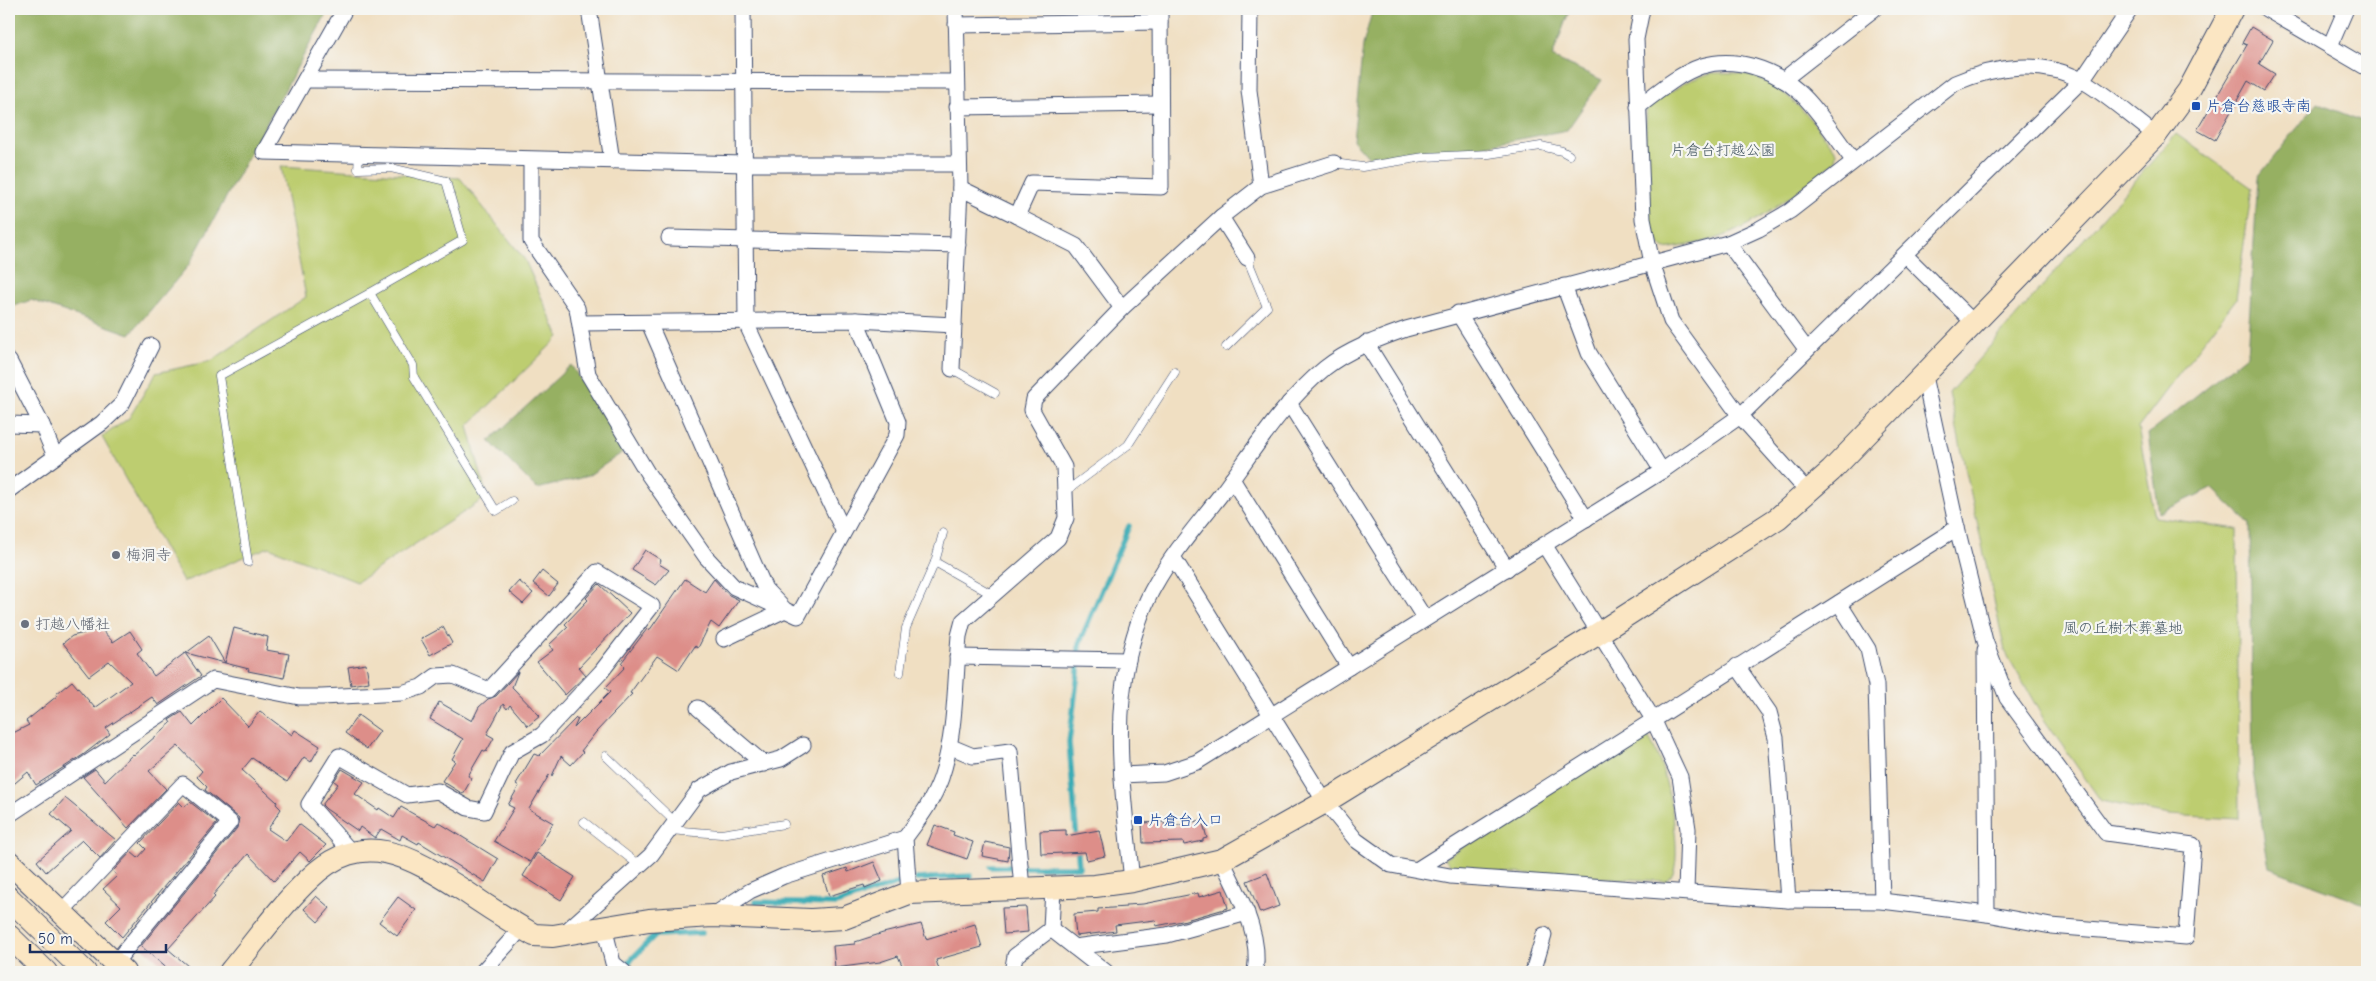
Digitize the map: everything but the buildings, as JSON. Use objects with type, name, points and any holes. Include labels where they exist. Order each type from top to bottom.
[{"type":"street","points":[[345,9],[264,152],[745,164],[958,164]]},
{"type":"street","points":[[589,9],[612,161]]},
{"type":"street","points":[[743,9],[746,323],[843,530]]},
{"type":"street","points":[[952,369],[960,188],[956,9]]},
{"type":"street","points":[[1250,9],[1249,90],[1262,186]]},
{"type":"street","points":[[1642,9],[1636,39],[1644,219],[1652,264],[1671,321],[1740,416],[1808,492]]},
{"type":"street","points":[[1782,80],[1874,9]]},
{"type":"street","points":[[1122,775],[1164,773],[1197,762],[1545,546],[1662,471],[1740,416],[2082,80],[2130,9]]},
{"type":"street","points":[[230,972],[309,879],[330,862],[352,853],[372,850],[401,855],[423,864],[534,935],[563,934],[648,920],[712,916],[811,920],[844,918],[909,893],[1021,883],[1052,888],[1095,886],[1132,881],[1222,860],[1325,802],[1599,633],[1778,518],[1808,492],[1924,376],[2156,135],[2189,90],[2232,9]]},
{"type":"street","points":[[2266,9],[2367,68]]},
{"type":"street","points":[[2330,46],[2346,9]]},
{"type":"street","points":[[956,25],[1160,15],[1161,187],[1032,183],[1017,216]]},
{"type":"street","points":[[1638,107],[1679,77],[1703,66],[1724,63],[1745,64],[1766,71],[1799,92],[1853,160]]},
{"type":"street","points":[[1132,881],[1122,775],[1122,708],[1128,660],[1144,607],[1155,583],[1289,403],[1326,368],[1366,343],[1458,314],[1728,243],[1759,230],[1790,211],[1853,160],[1955,83],[1982,72],[2009,67],[2049,68],[2082,80],[2156,135]]},
{"type":"street","points":[[305,80],[957,82]]},
{"type":"street","points":[[957,107],[1160,104]]},
{"type":"street","points":[[531,160],[531,241],[577,308],[588,374],[648,474],[706,557],[734,587],[798,616],[843,530],[897,435],[898,422],[856,320]]},
{"type":"street","points":[[712,916],[750,891],[784,876],[905,838],[926,808],[940,779],[949,746],[959,636],[963,621],[1058,538],[1066,518],[1064,467],[1032,410],[1034,399],[1122,308],[1221,217],[1262,186],[1334,163]]},
{"type":"street","points":[[960,188],[1076,246],[1122,308]]},
{"type":"street","points":[[1221,217],[1247,258]]},
{"type":"street","points":[[669,238],[958,245]]},
{"type":"street","points":[[1728,243],[1807,350]]},
{"type":"street","points":[[1905,255],[1974,323]]},
{"type":"street","points":[[1564,286],[1589,353],[1662,471]]},
{"type":"street","points":[[1458,314],[1586,519]]},
{"type":"street","points":[[580,323],[746,323],[856,320],[954,325]]},
{"type":"street","points":[[649,324],[765,588],[785,610]]},
{"type":"street","points":[[1366,343],[1506,569]]},
{"type":"street","points":[[9,490],[102,423],[122,404],[151,346]]},
{"type":"street","points":[[9,361],[42,425],[55,456]]},
{"type":"street","points":[[1174,557],[1325,802],[1356,840],[1391,865],[1450,876],[1788,900],[1882,901],[1987,914],[2051,926],[2186,937],[2193,845],[2106,833],[2007,698],[1985,641],[1957,528],[1924,376]]},
{"type":"street","points":[[1289,403],[1425,619]]},
{"type":"street","points":[[9,424],[42,425]]},
{"type":"street","points":[[1232,479],[1349,667]]},
{"type":"street","points":[[1418,869],[1652,719],[1957,528]]},
{"type":"street","points":[[1545,546],[1652,719],[1680,777],[1688,829],[1686,892]]},
{"type":"street","points":[[9,815],[213,680],[299,696],[322,697],[402,693],[421,687],[436,676],[453,675],[489,690],[597,572],[652,606],[600,672],[542,735],[512,752],[484,811],[468,808],[438,791],[406,795],[339,756],[309,804],[352,853]]},
{"type":"street","points":[[1839,603],[1868,649],[1876,684],[1882,901]]},
{"type":"street","points":[[724,638],[785,610]]},
{"type":"street","points":[[1985,641],[1987,914]]},
{"type":"street","points":[[957,657],[1128,660]]},
{"type":"street","points":[[1737,666],[1770,712],[1776,738],[1788,900]]},
{"type":"street","points":[[698,708],[764,764]]},
{"type":"street","points":[[563,934],[640,866],[699,790],[731,772],[781,760],[803,745]]},
{"type":"street","points":[[949,746],[972,756],[1010,752],[1021,883]]},
{"type":"street","points":[[9,862],[119,968],[230,822],[183,784],[61,912]]},
{"type":"street","points":[[905,838],[909,893]]},
{"type":"street","points":[[1222,860],[1247,913],[1258,954],[1255,972]]},
{"type":"street","points":[[1051,930],[1052,888]]},
{"type":"street","points":[[9,898],[86,972]]},
{"type":"street","points":[[1074,947],[1167,935],[1247,913]]},
{"type":"street","points":[[604,927],[613,962],[624,972]]},
{"type":"street","points":[[482,972],[522,928]]},
{"type":"street","points":[[1051,930],[1106,972]]},
{"type":"street","points":[[1012,972],[1015,956],[1051,930]]},
{"type":"street","points":[[1533,972],[1544,935]]},
{"type":"street","points":[[9,936],[46,972]]},
{"type":"lane","points":[[1334,163],[1362,167],[1424,157],[1489,154],[1541,146],[1562,150],[1569,155]]},
{"type":"lane","points":[[248,562],[219,376],[463,240],[446,181],[391,168],[358,169],[359,155]]},
{"type":"lane","points":[[1226,347],[1267,306],[1247,258]]},
{"type":"lane","points":[[370,293],[413,365],[414,377],[496,512],[512,501]]},
{"type":"lane","points":[[952,369],[996,393]]},
{"type":"lane","points":[[1064,493],[1128,444],[1175,372]]},
{"type":"lane","points":[[900,673],[906,628],[935,562],[943,533]]},
{"type":"lane","points":[[935,562],[993,595]]},
{"type":"lane","points":[[606,756],[672,826],[721,834],[784,824]]},
{"type":"lane","points":[[584,822],[640,866]]},
{"type":"green space","points":[[9,9],[329,9],[189,265],[130,334],[31,300],[9,308]]},
{"type":"green space","points":[[1370,9],[1570,9],[1552,57],[1602,80],[1567,130],[1478,147],[1371,160],[1353,140],[1363,45],[1372,12]]},
{"type":"green space","name":"片倉台打越公園","points":[[1711,73],[1743,74],[1758,78],[1785,94],[1807,115],[1836,152],[1835,161],[1781,204],[1737,230],[1707,241],[1665,249],[1657,241],[1648,206],[1645,160],[1647,107],[1686,82]]},
{"type":"green space","points":[[2317,103],[2367,123],[2367,905],[2269,868],[2253,772],[2250,524],[2212,488],[2159,513],[2148,434],[2247,355],[2258,177]]},
{"type":"green space","name":"風の丘樹木葬墓地","points":[[2176,134],[2252,188],[2236,299],[2138,428],[2155,517],[2237,529],[2239,819],[2169,815],[2101,801],[2043,718],[2005,651],[1949,393]]},
{"type":"green space","points":[[281,166],[460,178],[525,260],[559,337],[468,426],[487,497],[357,582],[269,547],[183,582],[102,437],[129,418],[156,373],[211,361],[306,297]]},
{"type":"green space","points":[[571,365],[626,450],[588,476],[537,489],[489,441]]},
{"type":"green space","points":[[1645,733],[1659,759],[1674,823],[1676,861],[1672,874],[1666,881],[1454,870],[1445,858]]},
{"type":"waterway","points":[[991,867],[1079,867],[1069,742],[1078,673],[1079,644],[1129,526]]},
{"type":"waterway","points":[[917,879],[971,876]]},
{"type":"waterway","points":[[756,902],[836,904],[899,883]]},
{"type":"waterway","points":[[627,964],[655,935],[702,933]]},
{"type":"place","name":"片倉台慈眼寺南","points":[[2196,106]]},
{"type":"place","name":"梅洞寺","points":[[116,555]]},
{"type":"place","name":"打越八幡社","points":[[25,624]]},
{"type":"place","name":"片倉台入口","points":[[1138,820]]}]
